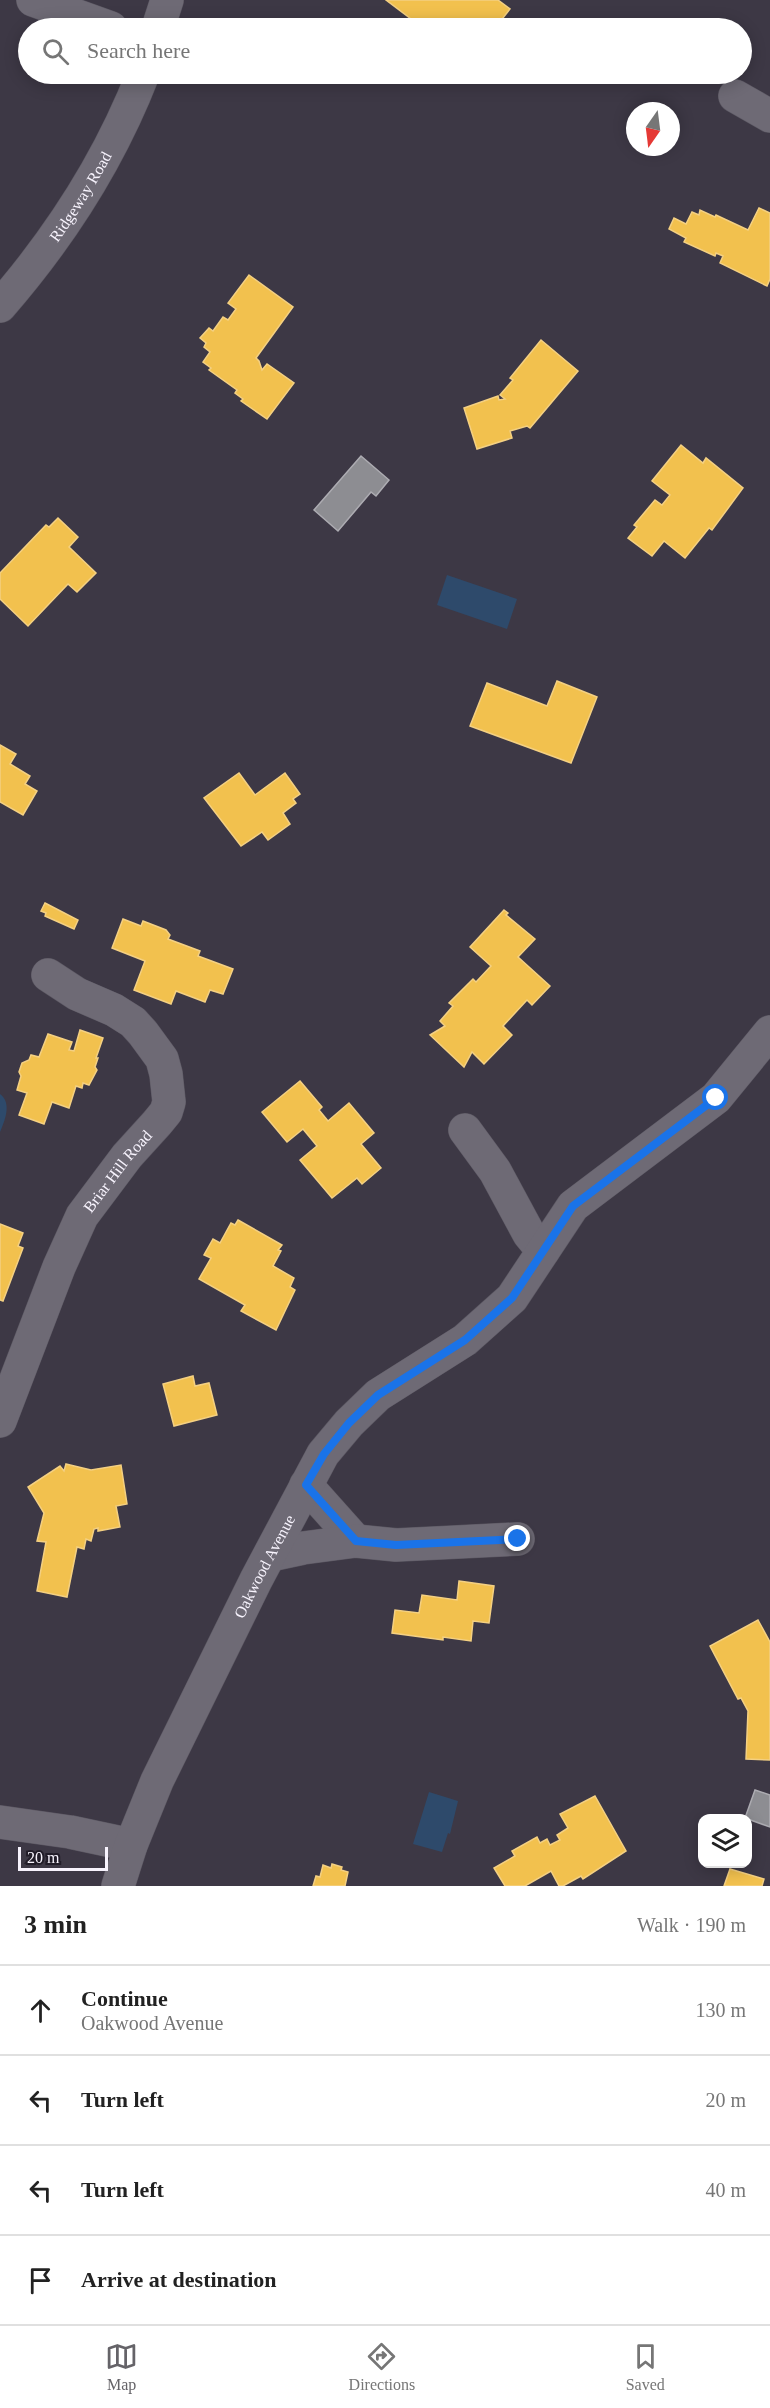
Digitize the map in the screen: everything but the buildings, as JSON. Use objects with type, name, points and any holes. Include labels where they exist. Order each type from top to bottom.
[{"type":"street","points":[[33,0],[83,18]]},
{"type":"street","points":[[161,18],[167,0]]},
{"type":"street","name":"Ridgeway Road","points":[[0,306],[72,211],[99,169],[137,84]]},
{"type":"street","points":[[735,96],[770,116]]},
{"type":"street","name":"Briar Hill Road","points":[[0,1421],[59,1267],[82,1216],[127,1156],[166,1112],[169,1102],[162,1059],[154,1045],[133,1022],[114,1010],[77,994],[48,975]]},
{"type":"street","name":"Oakwood Avenue","points":[[118,1886],[131,1845],[157,1781],[270,1555],[324,1454],[349,1423],[378,1395],[465,1340],[512,1298],[573,1206],[716,1098],[770,1032]]},
{"type":"street","points":[[465,1130],[495,1172],[529,1233],[543,1251]]},
{"type":"street","points":[[306,1485],[356,1541]]},
{"type":"street","points":[[270,1555],[356,1541],[396,1545],[518,1539]]},
{"type":"street","points":[[0,1822],[70,1832],[131,1845]]},
{"type":"water","points":[[447,575],[517,599],[507,629],[437,605]]},
{"type":"water","points":[[0,1094],[7,1107],[0,1132]]},
{"type":"water","points":[[429,1792],[458,1801],[450,1834],[448,1833],[442,1852],[413,1844]]},
{"type":"route","points":[[518,1539],[396,1545],[356,1541],[329,1508],[306,1485],[324,1454],[349,1423],[378,1395],[465,1340],[512,1298],[573,1206],[716,1098]]}]
